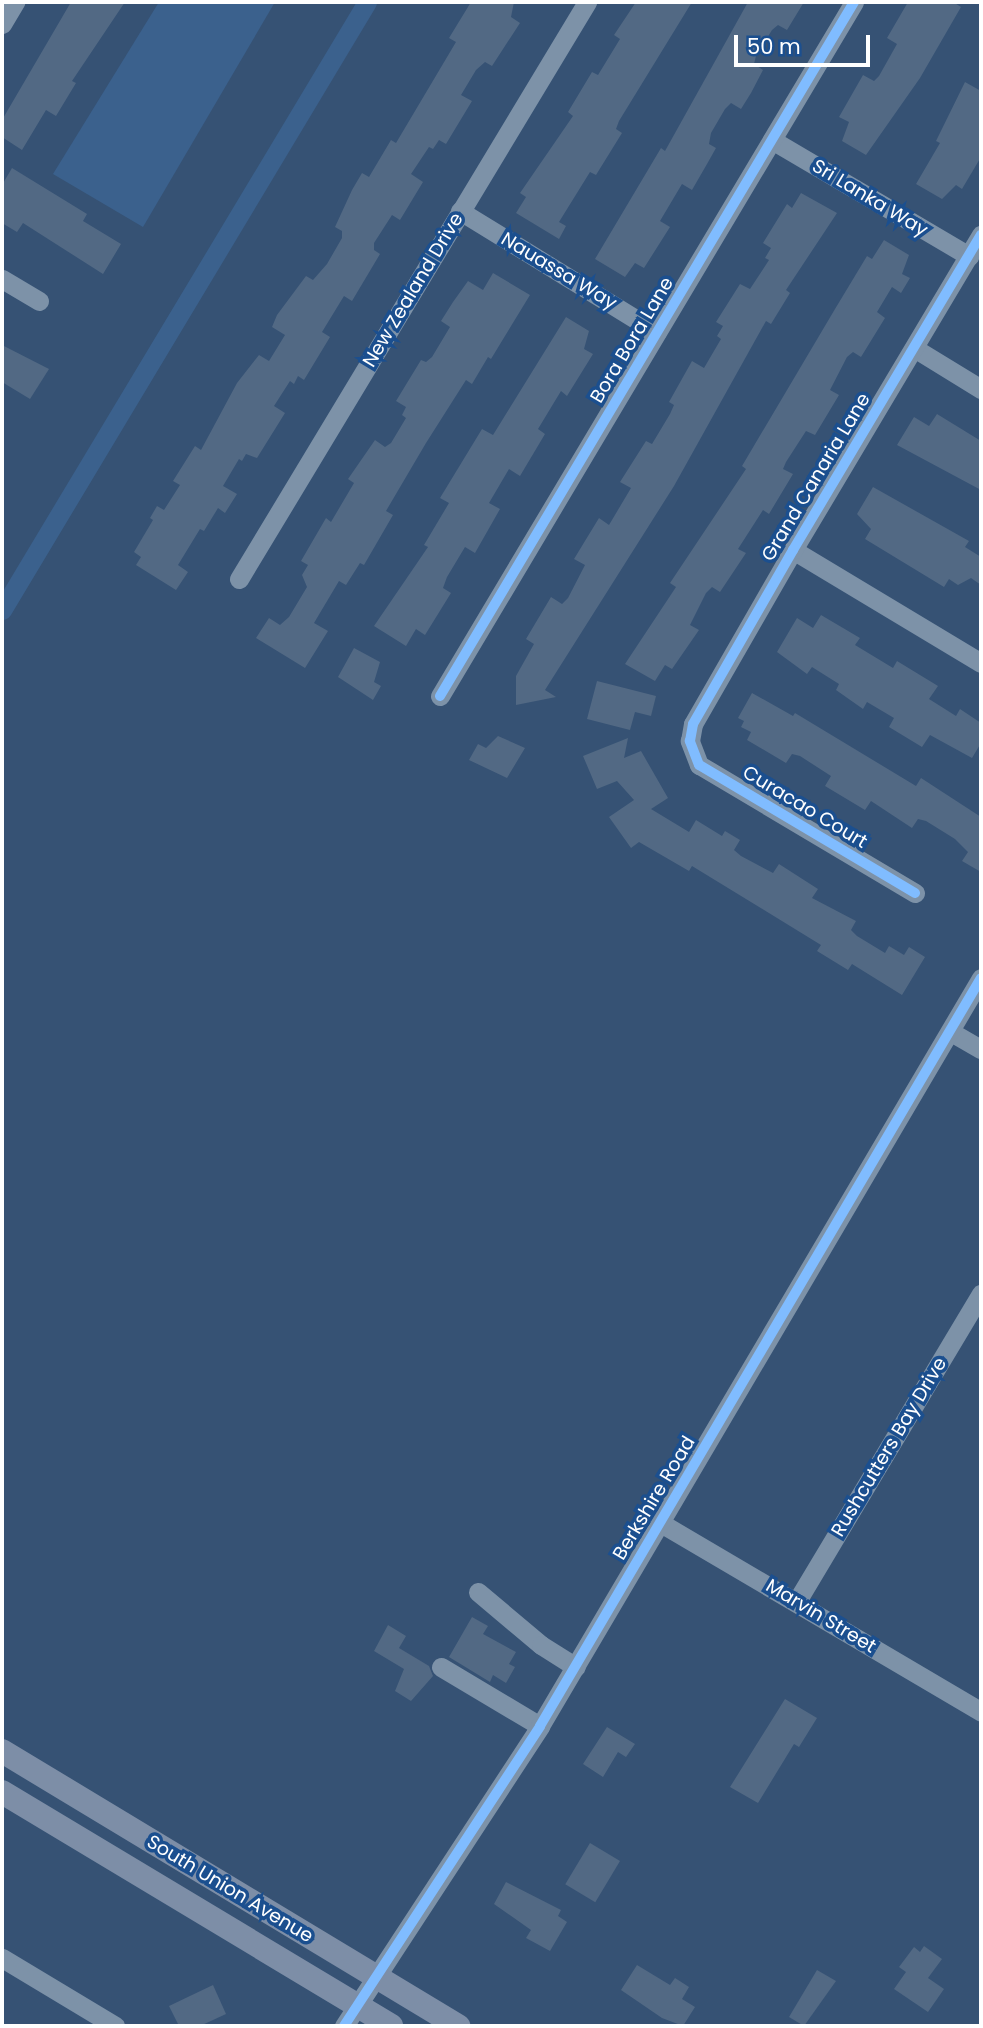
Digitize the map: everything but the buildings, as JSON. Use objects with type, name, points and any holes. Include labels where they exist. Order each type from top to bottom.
[{"type":"main road","name":"South Union Avenue","points":[[2,1751],[458,2026]]},
{"type":"main road","name":"South Union Avenue","points":[[2,1791],[350,2016],[391,2026]]},
{"type":"street","points":[[2,24],[15,2]]},
{"type":"street","name":"New Zealand Drive","points":[[239,579],[587,2]]},
{"type":"street","name":"Bora Bora Lane","points":[[440,696],[854,2]]},
{"type":"street","name":"Sri Lanka Way","points":[[772,139],[969,256]]},
{"type":"street","name":"Nauassa Way","points":[[460,211],[657,332]]},
{"type":"street","name":"Grand Canaria Lane","points":[[690,741],[693,724],[793,550],[981,235]]},
{"type":"street","points":[[2,279],[39,301]]},
{"type":"street","points":[[914,348],[981,389]]},
{"type":"street","points":[[793,550],[981,663]]},
{"type":"street","name":"Curacao Court","points":[[690,741],[699,765],[915,893]]},
{"type":"street","name":"Berkshire Road","points":[[350,2016],[576,1667],[981,978]]},
{"type":"street","points":[[951,1032],[981,1049]]},
{"type":"street","name":"Rushcutters Bay Drive","points":[[797,1601],[981,1294]]},
{"type":"street","name":"Marvin Street","points":[[659,1522],[981,1712]]},
{"type":"street","points":[[478,1592],[541,1645],[576,1667]]},
{"type":"street","points":[[441,1667],[540,1726]]},
{"type":"street","points":[[2,1958],[115,2026]]},
{"type":"water","points":[[159,2],[275,2],[143,227],[53,174]]},
{"type":"waterway","points":[[2,610],[367,2]]},
{"type":"cycle path","points":[[440,696],[854,2]]},
{"type":"cycle path","points":[[915,893],[699,765],[690,741],[693,724],[793,550],[981,235]]},
{"type":"cycle path","points":[[344,2026],[540,1726],[981,978]]}]
